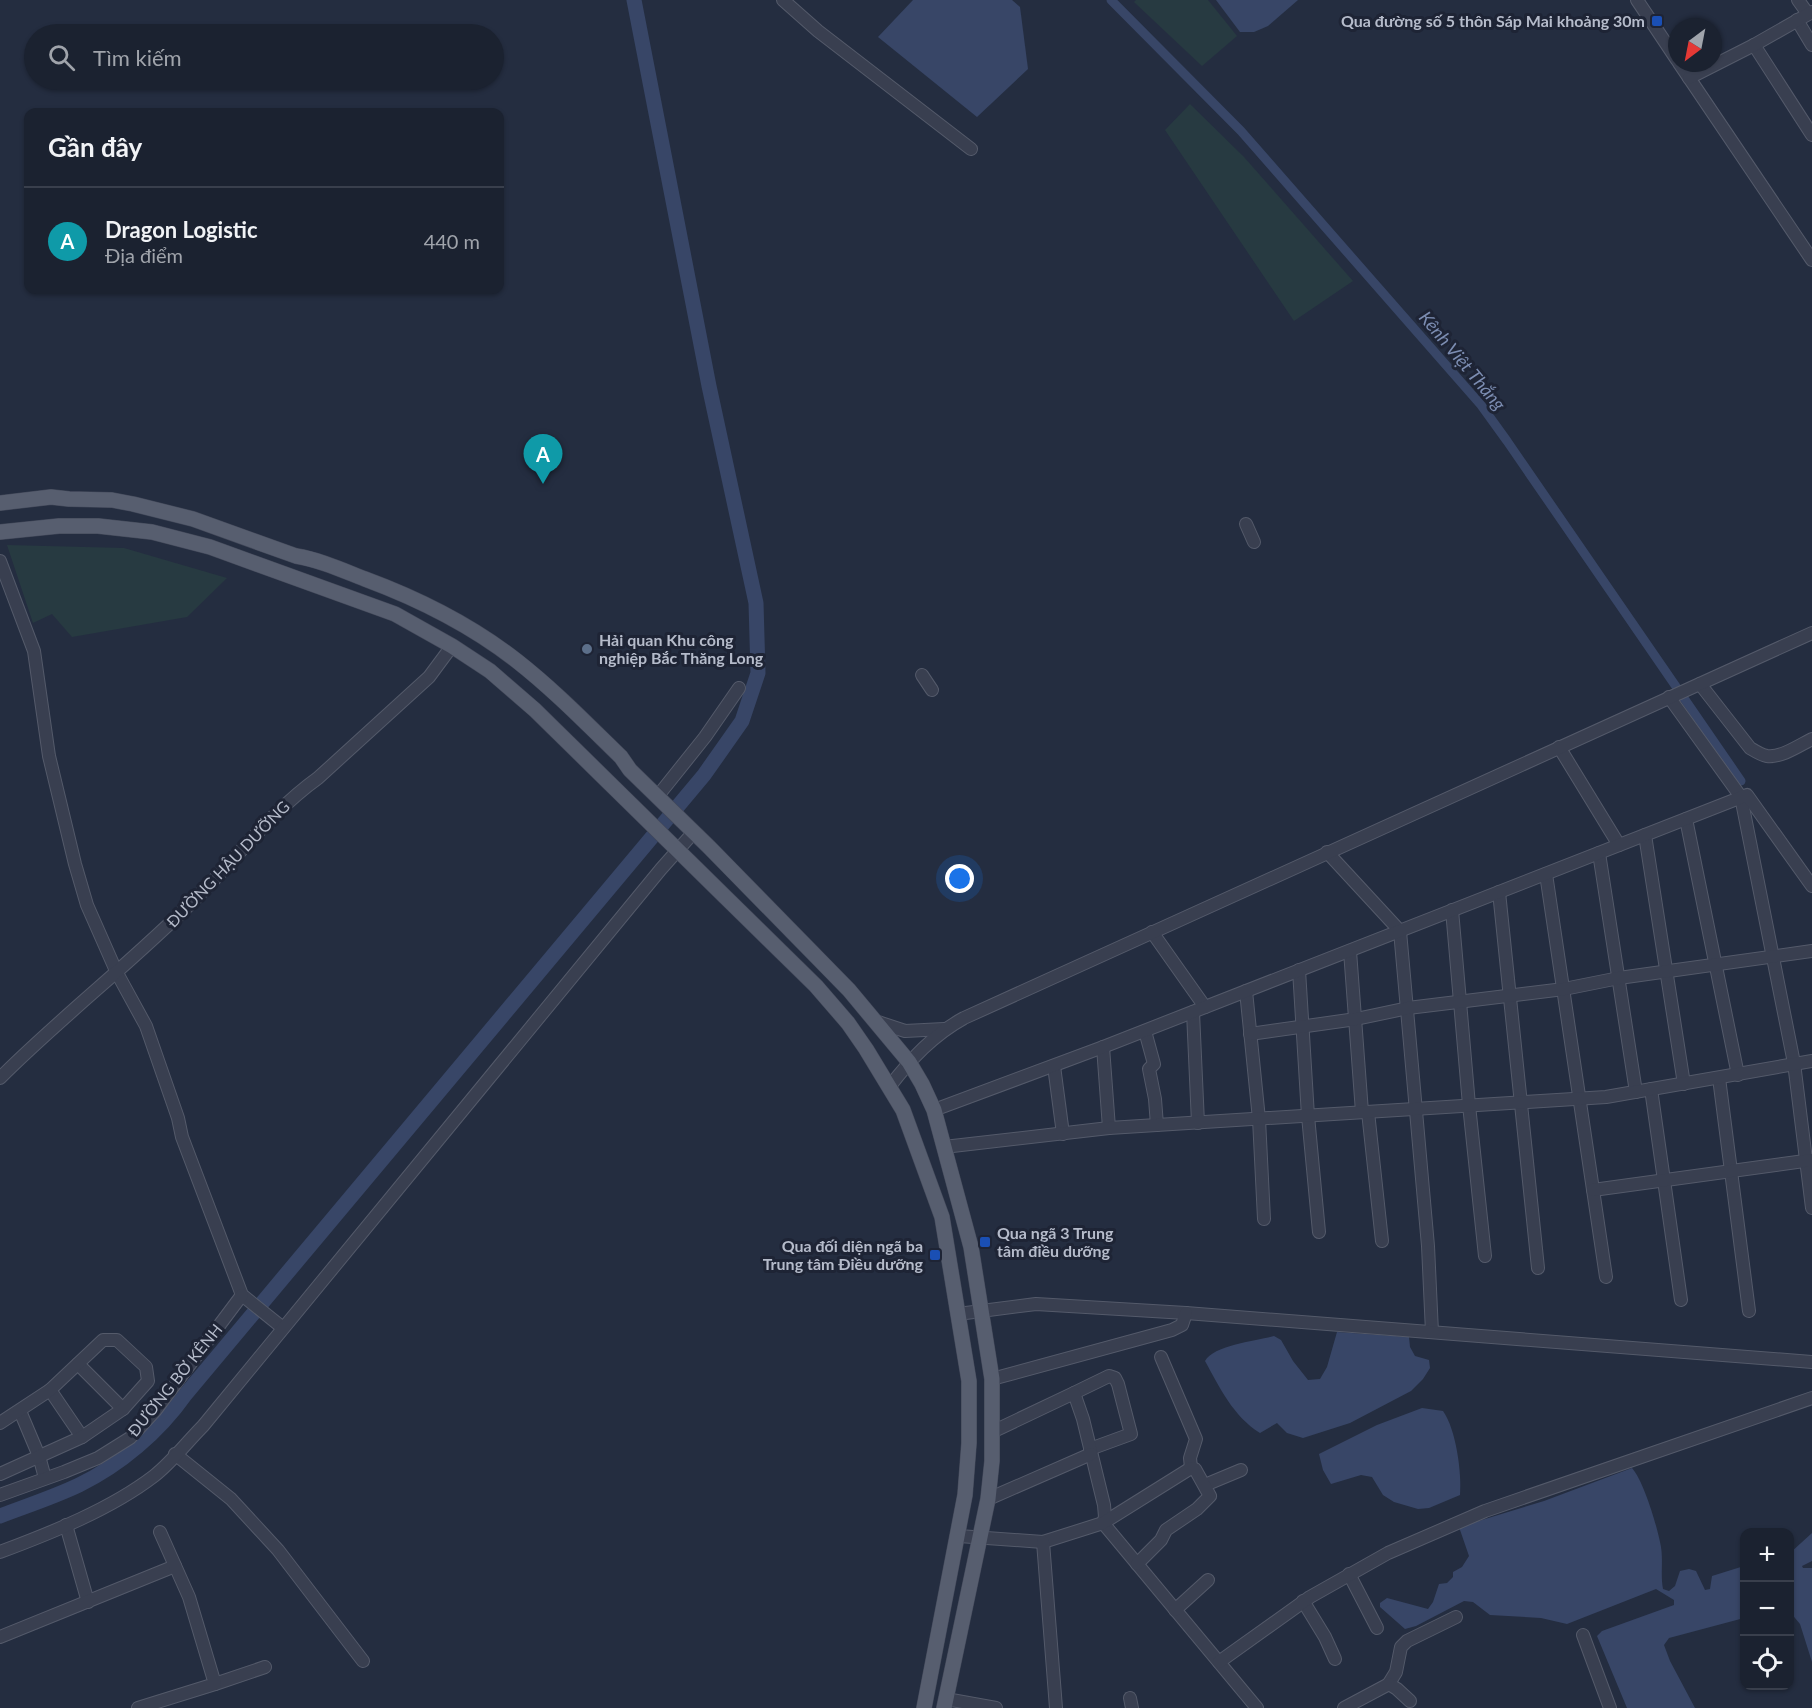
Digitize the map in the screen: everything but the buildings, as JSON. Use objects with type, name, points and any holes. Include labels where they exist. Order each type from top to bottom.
[{"type":"main road","points":[[0,503],[51,497],[112,500],[193,519],[395,590],[471,630],[537,678],[621,756],[630,770],[660,801],[849,990],[909,1062],[934,1110],[971,1247],[992,1380],[988,1499],[945,1703]]},
{"type":"main road","points":[[0,510],[52,505],[69,499]]},
{"type":"main road","points":[[109,527],[112,500]]},
{"type":"main road","points":[[128,529],[133,504]]},
{"type":"main road","points":[[0,532],[59,526],[109,527],[152,532],[210,547],[395,614],[452,646],[490,671],[535,710],[816,986],[848,1023],[890,1086],[903,1110],[942,1217],[969,1381],[969,1443],[959,1536],[924,1708]]},
{"type":"street","points":[[783,0],[818,31],[971,148]]},
{"type":"street","points":[[1637,0],[1668,47]]},
{"type":"street","points":[[1798,0],[1806,15],[1812,45]]},
{"type":"street","points":[[1689,78],[1806,15]]},
{"type":"street","points":[[1754,45],[1812,135]]},
{"type":"street","points":[[1685,72],[1812,260]]},
{"type":"street","points":[[1246,525],[1254,542]]},
{"type":"street","points":[[0,561],[34,651],[49,756],[87,905],[117,974],[146,1026],[178,1118],[182,1137],[247,1298],[283,1328]]},
{"type":"street","points":[[890,1086],[909,1062],[944,1029],[964,1018],[1812,633]]},
{"type":"street","name":"ĐƯỜNG HẬU DƯỠNG","points":[[0,1078],[32,1046],[117,974],[199,896],[298,792],[318,778],[429,677],[452,646]]},
{"type":"street","points":[[922,675],[932,690]]},
{"type":"street","points":[[1699,684],[1750,748],[1759,753],[1767,756],[1778,755],[1812,740]]},
{"type":"street","points":[[660,801],[739,688]]},
{"type":"street","points":[[1669,697],[1741,797],[1794,1063],[1809,1160],[1812,1208]]},
{"type":"street","points":[[1559,747],[1619,845]]},
{"type":"street","points":[[934,1110],[1145,1031],[1747,795],[1812,886]]},
{"type":"street","points":[[1686,819],[1738,1075]]},
{"type":"street","points":[[0,1552],[66,1525],[113,1502],[155,1475],[203,1426],[693,833]]},
{"type":"street","points":[[1645,835],[1684,1084]]},
{"type":"street","points":[[1327,852],[1400,931],[1428,1246],[1432,1332]]},
{"type":"street","points":[[1599,853],[1636,1092]]},
{"type":"street","points":[[1546,874],[1606,1277]]},
{"type":"street","points":[[1499,892],[1538,1268]]},
{"type":"street","points":[[1452,910],[1485,1256]]},
{"type":"street","points":[[1152,932],[1205,1007]]},
{"type":"street","points":[[1350,951],[1365,1112],[1382,1241]]},
{"type":"street","points":[[1250,1034],[1303,1028],[1460,1000],[1564,989],[1618,978],[1812,951]]},
{"type":"street","points":[[1299,970],[1308,1116],[1319,1232]]},
{"type":"street","points":[[1246,991],[1259,1119],[1264,1219]]},
{"type":"street","points":[[1193,1012],[1198,1123]]},
{"type":"street","points":[[874,1021],[905,1031],[944,1029]]},
{"type":"street","points":[[1145,1031],[1154,1064],[1149,1069],[1155,1099],[1156,1125]]},
{"type":"street","points":[[1103,1047],[1109,1128]]},
{"type":"street","points":[[944,1147],[1109,1128],[1581,1098],[1636,1092],[1812,1061]]},
{"type":"street","points":[[1054,1065],[1063,1134]]},
{"type":"street","points":[[1719,1078],[1749,1311]]},
{"type":"street","points":[[1651,1089],[1681,1300]]},
{"type":"street","points":[[1593,1190],[1809,1160]]},
{"type":"street","name":"ĐƯỜNG BỜ KÊNH","points":[[0,1495],[98,1458],[130,1438],[155,1411],[247,1298]]},
{"type":"street","points":[[958,1314],[1036,1304],[1186,1312],[1812,1362]]},
{"type":"street","points":[[992,1380],[1175,1329],[1184,1322],[1186,1312]]},
{"type":"street","points":[[0,1423],[50,1390],[103,1341],[117,1340],[146,1367],[148,1381],[123,1409],[82,1437],[0,1474]]},
{"type":"street","points":[[1161,1357],[1196,1439],[1190,1458],[1191,1468]]},
{"type":"street","points":[[78,1364],[123,1409]]},
{"type":"street","points":[[988,1499],[1131,1434],[1118,1384],[1115,1378],[1109,1376],[992,1432]]},
{"type":"street","points":[[50,1390],[82,1437]]},
{"type":"street","points":[[1074,1393],[1105,1510],[1103,1522],[1257,1708]]},
{"type":"street","points":[[1219,1662],[1303,1601],[1388,1553],[1485,1511],[1812,1398]]},
{"type":"street","points":[[20,1411],[39,1456],[45,1478]]},
{"type":"street","points":[[175,1454],[231,1499],[278,1550],[363,1661]]},
{"type":"street","points":[[959,1536],[1043,1542],[1103,1522],[1191,1468]]},
{"type":"street","points":[[1137,1564],[1161,1540],[1166,1530],[1207,1500],[1210,1494],[1196,1470],[1191,1468]]},
{"type":"street","points":[[1205,1485],[1241,1470]]},
{"type":"street","points":[[66,1525],[88,1602]]},
{"type":"street","points":[[160,1532],[189,1597],[215,1684]]},
{"type":"street","points":[[1043,1542],[1056,1708]]},
{"type":"street","points":[[0,1637],[175,1566]]},
{"type":"street","points":[[1349,1574],[1377,1628]]},
{"type":"street","points":[[1175,1610],[1208,1580]]},
{"type":"street","points":[[1303,1601],[1325,1637],[1335,1659]]},
{"type":"street","points":[[1344,1708],[1388,1685],[1396,1672],[1401,1647],[1407,1641],[1456,1617]]},
{"type":"street","points":[[1583,1635],[1610,1708]]},
{"type":"street","points":[[138,1708],[265,1667]]},
{"type":"street","points":[[1388,1685],[1396,1688],[1410,1701]]},
{"type":"street","points":[[945,1703],[996,1708]]},
{"type":"shaded area","points":[[1136,0],[1208,0],[1237,36],[1202,66],[1134,2]]},
{"type":"shaded area","points":[[1190,104],[1244,157],[1353,281],[1294,321],[1165,130]]},
{"type":"shaded area","points":[[7,545],[124,548],[227,578],[187,617],[72,637],[52,614],[33,623]]},
{"type":"water","points":[[913,0],[1012,0],[1020,7],[1028,69],[977,117],[878,37]]},
{"type":"water","points":[[1216,0],[1298,0],[1268,26],[1254,32],[1240,32]]},
{"type":"water","points":[[1337,1332],[1409,1337],[1410,1347],[1415,1356],[1429,1360],[1430,1368],[1411,1391],[1350,1423],[1303,1438],[1287,1433],[1277,1423],[1260,1433],[1250,1426],[1228,1401],[1205,1361],[1226,1347],[1274,1336],[1281,1340],[1293,1361],[1308,1380],[1320,1379],[1327,1367]]},
{"type":"water","points":[[1422,1408],[1443,1411],[1448,1419],[1457,1452],[1460,1495],[1429,1508],[1418,1509],[1394,1502],[1383,1495],[1372,1477],[1361,1475],[1331,1484],[1323,1470],[1319,1454],[1377,1425]]},
{"type":"water","points":[[1632,1468],[1653,1514],[1662,1554],[1663,1589],[1669,1591],[1675,1586],[1680,1571],[1689,1569],[1696,1571],[1705,1590],[1710,1589],[1712,1576],[1740,1567],[1740,1619],[1669,1638],[1664,1645],[1695,1708],[1627,1708],[1597,1636],[1602,1631],[1674,1605],[1674,1600],[1656,1589],[1567,1624],[1541,1618],[1490,1615],[1473,1602],[1464,1601],[1416,1626],[1405,1629],[1380,1607],[1380,1603],[1387,1598],[1428,1609],[1439,1584],[1447,1583],[1453,1577],[1453,1572],[1462,1567],[1469,1556],[1459,1527],[1544,1501]]},
{"type":"water","points":[[1812,1533],[1812,1561],[1802,1566],[1812,1568],[1812,1662],[1800,1624],[1794,1617],[1794,1549]]},
{"type":"waterway","points":[[0,1516],[60,1494],[94,1477],[138,1446],[163,1422],[704,775],[742,721],[758,673],[756,603],[709,386],[634,0]]},
{"type":"waterway","name":"Kênh Việt Thắng","points":[[1111,0],[1241,131],[1481,405],[1741,781]]},
{"type":"place","name":"Qua đường số 5 thôn Sáp Mai khoảng 30m","points":[[1657,21]]},
{"type":"place","name":"Dragon Logistic","points":[[543,484]]},
{"type":"place","name":"Hải quan Khu công nghiệp Bắc Thăng Long","points":[[587,649]]},
{"type":"place","name":"Qua ngã 3 Trung tâm điều dưỡng","points":[[985,1242]]},
{"type":"place","name":"Qua đối diện ngã ba Trung tâm Điều dưỡng","points":[[935,1255]]}]
